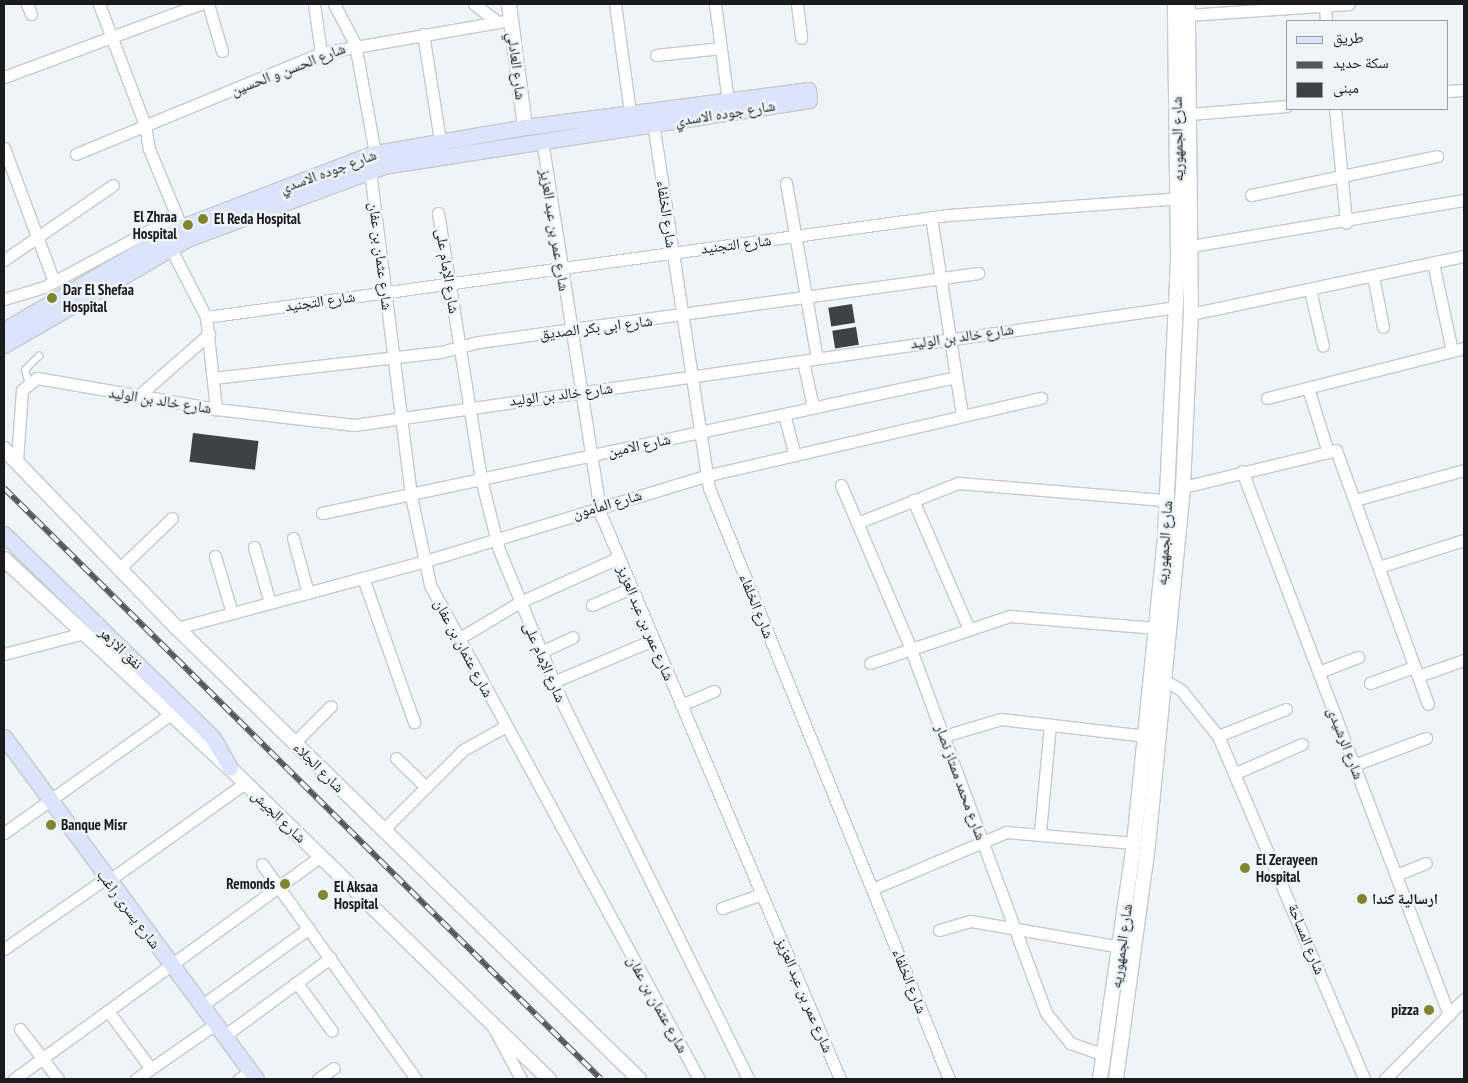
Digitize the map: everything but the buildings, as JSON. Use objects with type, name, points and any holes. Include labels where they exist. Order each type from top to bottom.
[{"type":"main road","name":"شارع جوده الاسدي","points":[[25,332],[170,247],[184,233],[370,171],[413,159],[542,140],[652,116],[728,105]]},
{"type":"main road","name":"شارع جوده الاسدي","points":[[4,330],[32,313],[184,233],[375,153],[440,140],[630,112],[652,116]]},
{"type":"main road","points":[[4,345],[25,332]]},
{"type":"main road","points":[[4,351],[25,332]]},
{"type":"main road","name":"نفق الازهر","points":[[4,534],[214,738],[230,768]]},
{"type":"main road","name":"شارع يسرى راغب","points":[[4,737],[219,1030],[248,1077]]},
{"type":"street","points":[[99,4],[145,126],[148,149],[184,233]]},
{"type":"street","points":[[4,76],[200,4]]},
{"type":"street","points":[[208,4],[222,51]]},
{"type":"street","points":[[314,4],[321,53]]},
{"type":"street","points":[[334,4],[355,44],[375,153]]},
{"type":"street","points":[[474,4],[505,21]]},
{"type":"street","name":"شارع العادلي","points":[[509,4],[505,21],[525,127]]},
{"type":"street","points":[[615,4],[630,112]]},
{"type":"street","points":[[715,4],[728,105]]},
{"type":"street","points":[[797,4],[801,38]]},
{"type":"street","name":"شارع الجمهوريه","points":[[1159,676],[1157,628],[1167,500],[1177,307],[1178,198],[1175,4]]},
{"type":"street","points":[[1188,9],[1349,4]]},
{"type":"street","points":[[1325,5],[1326,20]]},
{"type":"street","name":"شارع الجمهوريه","points":[[1116,1079],[1136,951],[1155,712],[1183,487],[1191,314],[1188,9]]},
{"type":"street","name":"شارع الحسن و الحسين","points":[[76,154],[321,53],[355,44],[505,21]]},
{"type":"street","points":[[423,34],[440,140]]},
{"type":"street","points":[[656,55],[721,48]]},
{"type":"street","points":[[1448,91],[1464,90]]},
{"type":"street","points":[[1190,114],[1286,106]]},
{"type":"street","points":[[1335,110],[1346,222]]},
{"type":"street","name":"شارع الخلفاء","points":[[652,116],[698,433],[706,476],[949,1079]]},
{"type":"street","name":"شارع عمر بن عبد العزيز","points":[[542,140],[570,330],[599,506],[618,558],[762,894],[837,1079]]},
{"type":"street","points":[[4,148],[54,282]]},
{"type":"street","points":[[1251,195],[1437,156]]},
{"type":"street","name":"شارع عثمان بن عفان","points":[[370,171],[400,418],[422,562],[458,639],[699,1079]]},
{"type":"street","points":[[786,183],[797,236],[817,358]]},
{"type":"street","points":[[4,260],[113,185]]},
{"type":"street","name":"شارع التجنيد","points":[[206,318],[561,267],[931,217],[1178,198]]},
{"type":"street","points":[[1191,246],[1346,222],[1464,200]]},
{"type":"street","name":"شارع الإمام على","points":[[438,213],[481,479],[495,538],[553,682],[748,1079]]},
{"type":"street","points":[[931,217],[962,416]]},
{"type":"street","name":"شارع جوده الاسدي","points":[[4,299],[54,282],[145,231],[184,233]]},
{"type":"street","points":[[170,247],[206,318],[216,409]]},
{"type":"street","points":[[1191,314],[1464,256]]},
{"type":"street","points":[[1433,263],[1452,352]]},
{"type":"street","name":"شارع ابى بكر الصديق","points":[[213,378],[394,358],[570,330],[807,299],[978,274]]},
{"type":"street","points":[[1373,276],[1383,327]]},
{"type":"street","points":[[1310,290],[1323,346]]},
{"type":"street","name":"شارع خالد بن الوليد","points":[[28,381],[37,378],[137,397],[337,425],[400,418],[469,405],[690,378],[950,337],[1177,307]]},
{"type":"street","points":[[137,397],[208,334]]},
{"type":"street","points":[[1266,398],[1464,348]]},
{"type":"street","points":[[803,361],[813,407]]},
{"type":"street","name":"شارع الامين","points":[[322,513],[411,496],[481,479],[956,377]]},
{"type":"street","points":[[17,461],[22,390],[28,381]]},
{"type":"street","points":[[1308,388],[1327,449]]},
{"type":"street","name":"شارع المأمون","points":[[178,628],[422,562],[599,506],[706,476],[1041,398]]},
{"type":"street","points":[[784,414],[795,456]]},
{"type":"street","name":"شارع الجلاء","points":[[4,449],[178,628],[294,743],[640,1079]]},
{"type":"street","points":[[1183,487],[1327,449],[1338,452],[1428,704]]},
{"type":"street","points":[[1355,500],[1464,470]]},
{"type":"street","name":"شارع الرشيدى","points":[[1242,471],[1449,1015]]},
{"type":"street","points":[[857,523],[913,500],[966,482],[1167,500]]},
{"type":"street","name":"شارع محمد ممتاز نصار","points":[[841,485],[910,647],[1052,1024],[1080,1049],[1104,1054]]},
{"type":"street","points":[[913,500],[968,627]]},
{"type":"street","points":[[120,568],[172,518]]},
{"type":"street","points":[[292,538],[308,593]]},
{"type":"street","points":[[1379,567],[1464,540]]},
{"type":"street","points":[[254,547],[270,603]]},
{"type":"street","points":[[215,556],[232,613]]},
{"type":"street","name":"شارع الجيش","points":[[4,558],[230,768],[489,1017],[549,1079]]},
{"type":"street","points":[[458,639],[520,602],[618,558]]},
{"type":"street","points":[[363,578],[414,722]]},
{"type":"street","points":[[592,605],[631,588]]},
{"type":"street","points":[[870,663],[968,627],[1020,615],[1157,628]]},
{"type":"street","points":[[4,654],[84,633]]},
{"type":"street","points":[[541,652],[573,637]]},
{"type":"street","points":[[553,682],[653,640]]},
{"type":"street","points":[[1319,672],[1358,657]]},
{"type":"street","points":[[1370,683],[1464,660]]},
{"type":"street","name":"شارع المساحة","points":[[1159,676],[1196,705],[1218,736],[1236,773],[1364,1079]]},
{"type":"street","points":[[681,705],[714,691]]},
{"type":"street","points":[[294,743],[332,706]]},
{"type":"street","points":[[1218,736],[1286,709]]},
{"type":"street","name":"شارع الجمهوريه","points":[[1100,1079],[1122,948],[1146,736],[1155,712]]},
{"type":"street","points":[[4,833],[172,714]]},
{"type":"street","points":[[944,736],[992,720],[1050,724],[1146,736]]},
{"type":"street","points":[[1040,832],[1050,724]]},
{"type":"street","points":[[382,830],[470,744],[506,726]]},
{"type":"street","points":[[1354,765],[1426,738]]},
{"type":"street","points":[[1236,773],[1302,744]]},
{"type":"street","points":[[396,758],[426,786]]},
{"type":"street","points":[[4,949],[245,783]]},
{"type":"street","points":[[872,889],[982,840],[1006,832],[1040,832],[1134,844]]},
{"type":"street","points":[[14,1079],[321,856]]},
{"type":"street","points":[[1396,875],[1426,863]]},
{"type":"street","points":[[262,864],[280,886],[416,1079]]},
{"type":"street","points":[[722,908],[762,894]]},
{"type":"street","points":[[939,930],[968,920],[1122,948]]},
{"type":"street","points":[[201,1006],[309,928]]},
{"type":"street","points":[[136,1079],[297,983],[330,958]]},
{"type":"street","points":[[297,983],[332,1031]]},
{"type":"street","points":[[1386,1079],[1464,999]]},
{"type":"street","points":[[108,1011],[150,1069]]},
{"type":"street","points":[[489,1017],[521,1079]]},
{"type":"street","points":[[20,1029],[58,1079]]},
{"type":"street","points":[[318,1079],[334,1068]]},
{"type":"lane","points":[[28,381],[25,370],[39,356]]},
{"type":"railway","points":[[4,488],[601,1079]]},
{"type":"place","name":"El Reda Hospital","points":[[203,219]]},
{"type":"place","name":"El Zhraa Hospital","points":[[188,225]]},
{"type":"place","name":"Dar El Shefaa Hospital","points":[[52,298]]},
{"type":"place","name":"Banque Misr","points":[[51,825]]},
{"type":"place","name":"El Zerayeen Hospital","points":[[1245,868]]},
{"type":"place","name":"Remonds","points":[[285,884]]},
{"type":"place","name":"El Aksaa Hospital","points":[[323,895]]},
{"type":"place","name":"ارسالية كندا","points":[[1362,899]]},
{"type":"place","name":"pizza","points":[[1429,1010]]}]
